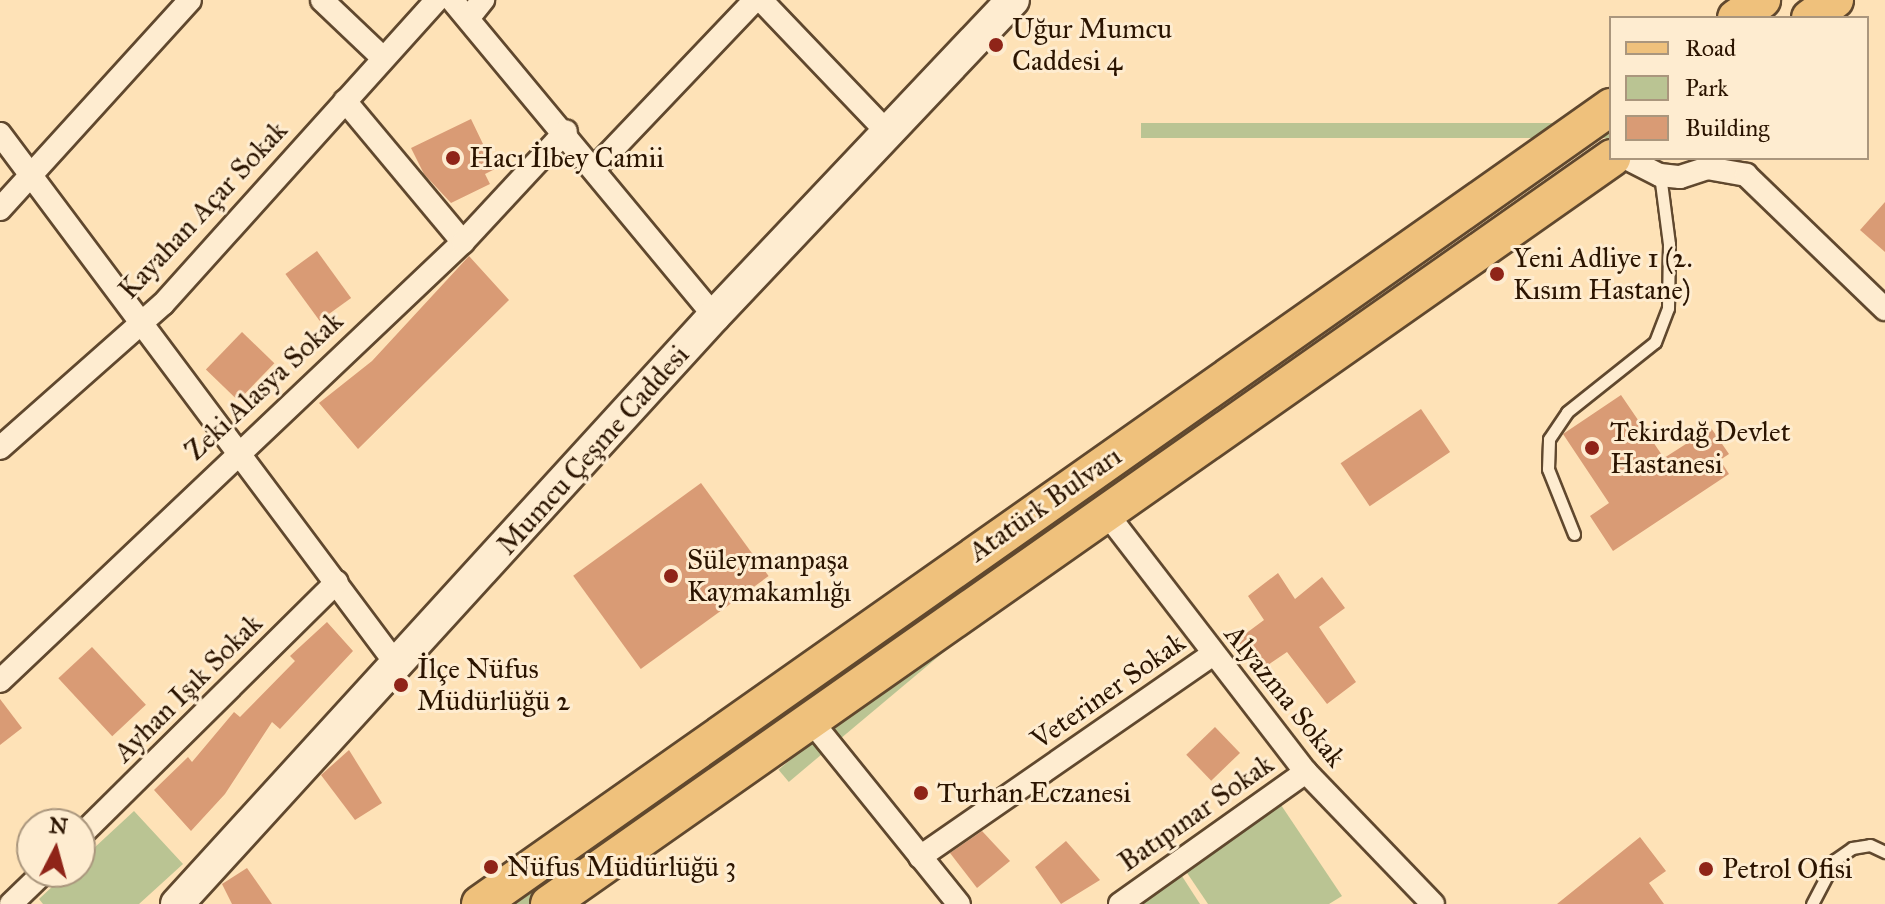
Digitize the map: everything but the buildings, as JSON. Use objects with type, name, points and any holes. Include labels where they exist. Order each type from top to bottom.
[{"type":"main road","points":[[1739,16],[1762,0]]},
{"type":"main road","points":[[1813,16],[1835,0]]},
{"type":"main road","name":"Atatürk Bulvarı","points":[[480,904],[1609,108]]},
{"type":"main road","name":"Atatürk Bulvarı","points":[[549,904],[1609,160]]},
{"type":"street","points":[[0,209],[33,177],[190,0]]},
{"type":"street","points":[[322,0],[383,58]]},
{"type":"street","name":"Kayahan Açar Sokak","points":[[0,448],[163,304],[437,0]]},
{"type":"street","points":[[452,0],[477,8],[566,131],[714,316]]},
{"type":"street","points":[[595,168],[755,0]]},
{"type":"street","points":[[761,0],[887,132]]},
{"type":"street","name":"Mumcu Çeşme Caddesi","points":[[177,904],[714,316],[1013,0]]},
{"type":"street","points":[[345,101],[463,242]]},
{"type":"street","name":"Zeki Alasya Sokak","points":[[0,681],[240,449],[463,242],[566,131]]},
{"type":"street","points":[[0,134],[139,323],[240,449],[397,665]]},
{"type":"street","points":[[1630,160],[1660,175],[1680,177],[1707,168],[1746,175],[1885,309]]},
{"type":"street","name":"Alyazma Sokak","points":[[1107,514],[1212,655],[1306,772],[1433,904]]},
{"type":"street","name":"Ayhan Işık Sokak","points":[[96,820],[337,582]]},
{"type":"street","name":"Veteriner Sokak","points":[[920,857],[1212,655]]},
{"type":"street","points":[[812,722],[959,904]]},
{"type":"street","name":"Batıpınar Sokak","points":[[1120,904],[1306,772]]},
{"type":"street","points":[[11,904],[28,888]]},
{"type":"lane","points":[[1574,534],[1548,469],[1549,439],[1567,412],[1655,342],[1668,308],[1669,244],[1660,175]]},
{"type":"lane","points":[[1812,904],[1835,860],[1852,848],[1870,845],[1885,852]]},
{"type":"green space","points":[[1141,123],[1609,123],[1609,138],[1141,138]]},
{"type":"green space","points":[[1206,411],[1216,423],[789,782],[779,770]]},
{"type":"green space","points":[[684,776],[692,788],[574,875],[531,904],[504,904]]},
{"type":"green space","points":[[1277,799],[1342,896],[1329,904],[1208,904],[1181,864]]},
{"type":"green space","points":[[134,811],[183,864],[139,904],[43,904],[39,899],[51,888],[96,888],[96,846]]},
{"type":"green space","points":[[1178,870],[1200,904],[1127,904]]},
{"type":"place","name":"Uğur Mumcu Caddesi 4","points":[[996,45]]},
{"type":"place","name":"Hacı İlbey Camii","points":[[453,158]]},
{"type":"place","name":"Yeni Adliye 1 (2. Kısım Hastane)","points":[[1497,274]]},
{"type":"place","name":"Tekirdağ Devlet Hastanesi","points":[[1592,448]]},
{"type":"place","name":"Süleymanpaşa Kaymakamlığı","points":[[671,576]]},
{"type":"place","name":"İlçe Nüfus Müdürlüğü 2","points":[[401,685]]},
{"type":"place","name":"Turhan Eczanesi","points":[[921,793]]},
{"type":"place","name":"Nüfus Müdürlüğü 3","points":[[491,867]]},
{"type":"place","name":"Petrol Ofisi","points":[[1706,869]]}]
